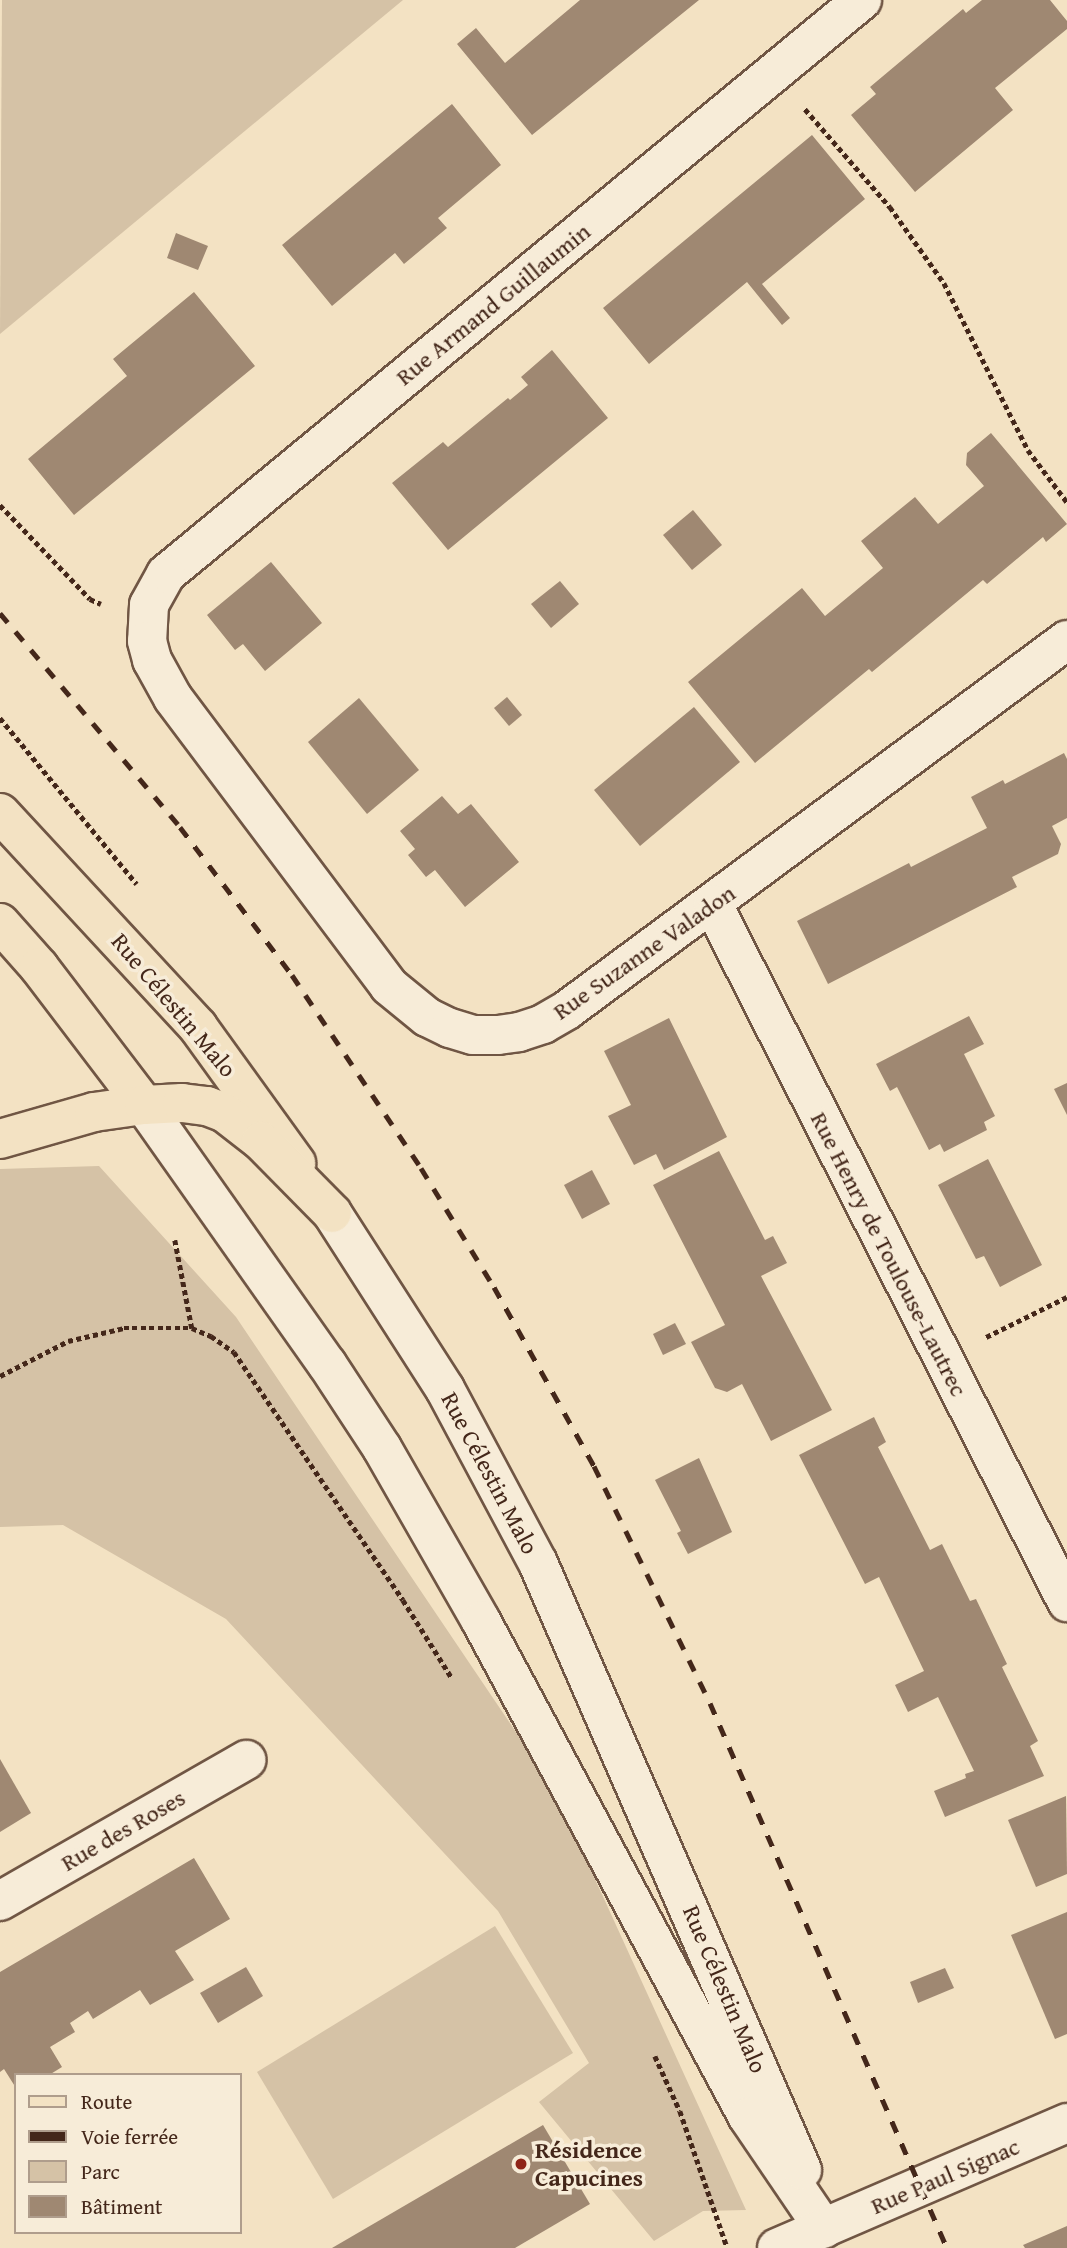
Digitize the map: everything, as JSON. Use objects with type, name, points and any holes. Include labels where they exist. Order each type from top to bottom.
[{"type":"main road","name":"Rue Célestin Malo","points":[[0,813],[198,1027],[331,1213]]},
{"type":"main road","name":"Rue Célestin Malo","points":[[0,923],[39,967],[144,1105]]},
{"type":"main road","points":[[0,1139],[94,1112],[182,1103],[225,1113],[261,1141],[331,1213]]},
{"type":"street","name":"Rue Armand Guillaumin","points":[[146,623],[155,590],[180,561],[862,0]]},
{"type":"street","name":"Rue Suzanne Valadon","points":[[146,623],[152,660],[173,698],[388,986],[427,1017],[473,1035],[519,1032],[543,1024],[713,905],[1067,640]]},
{"type":"street","name":"Rue Henry de Toulouse-Lautrec","points":[[713,905],[1067,1602]]},
{"type":"street","name":"Rue Célestin Malo","points":[[144,1105],[290,1310],[382,1448],[481,1620],[741,2106],[828,2238]]},
{"type":"street","name":"Rue Célestin Malo","points":[[331,1213],[439,1378],[538,1563],[732,2003],[796,2152],[828,2238]]},
{"type":"street","name":"Rue des Roses","points":[[0,1901],[246,1760]]},
{"type":"street","name":"Rue Paul Signac","points":[[777,2248],[828,2238],[1067,2123]]},
{"type":"path","points":[[773,74],[890,206],[944,283],[1028,450],[1067,502]]},
{"type":"path","points":[[0,505],[90,599],[146,623]]},
{"type":"path","points":[[942,1359],[1067,1297]]},
{"type":"path","points":[[0,1376],[68,1341],[124,1328],[192,1328],[211,1336],[234,1352],[403,1600],[457,1687]]},
{"type":"path","points":[[653,2050],[680,2111],[727,2248]]},
{"type":"green space","points":[[2,0],[403,0],[0,334]]},
{"type":"green space","points":[[99,1166],[236,1317],[553,1787],[746,2210],[703,2211],[654,2241],[539,2102],[589,2063],[498,1911],[226,1619],[63,1525],[0,1527],[0,1169]]},
{"type":"green space","points":[[495,1926],[573,2053],[333,2199],[257,2072]]},
{"type":"building","points":[[580,0],[699,0],[532,135],[457,44],[476,28],[505,63]]},
{"type":"building","points":[[982,0],[1050,0],[1067,21],[1067,29],[995,88],[1013,110],[915,192],[851,115],[876,94],[870,87],[963,9],[966,13]]},
{"type":"building","points":[[452,104],[501,165],[438,218],[447,228],[404,264],[395,253],[332,306],[282,245]]},
{"type":"building","points":[[812,135],[865,199],[762,284],[790,318],[782,325],[747,282],[649,364],[603,308]]},
{"type":"building","points":[[176,233],[208,246],[198,270],[167,258]]},
{"type":"building","points":[[194,292],[255,366],[74,515],[28,459],[127,376],[113,359]]},
{"type":"building","points":[[552,350],[608,418],[448,550],[392,483],[443,442],[448,447],[508,398],[510,400],[528,385],[521,377]]},
{"type":"building","points":[[991,433],[1067,524],[1046,542],[1043,537],[987,584],[983,580],[872,672],[869,669],[755,763],[688,682],[802,588],[825,616],[883,568],[861,541],[915,497],[938,524],[984,486],[966,465],[967,453]]},
{"type":"building","points":[[693,510],[722,545],[692,570],[663,535]]},
{"type":"building","points":[[271,562],[322,623],[265,671],[243,644],[235,650],[207,615]]},
{"type":"building","points":[[560,581],[579,604],[551,628],[531,604]]},
{"type":"building","points":[[507,697],[522,715],[509,726],[494,708]]},
{"type":"building","points":[[359,698],[419,770],[367,814],[308,742]]},
{"type":"building","points":[[694,707],[740,762],[640,846],[594,790]]},
{"type":"building","points":[[1064,753],[1067,759],[1067,818],[1052,826],[1061,844],[1058,854],[1012,877],[1017,887],[828,984],[797,921],[909,863],[911,867],[987,828],[971,797],[1003,780],[1005,784]]},
{"type":"building","points":[[442,796],[458,814],[471,804],[519,862],[465,907],[435,870],[426,877],[408,855],[415,849],[400,831]]},
{"type":"building","points":[[969,1016],[984,1044],[964,1054],[995,1116],[984,1122],[987,1130],[944,1152],[940,1144],[929,1150],[897,1087],[890,1091],[876,1064]]},
{"type":"building","points":[[669,1018],[727,1137],[664,1170],[656,1154],[634,1165],[608,1116],[631,1105],[604,1051]]},
{"type":"building","points":[[1067,1083],[1067,1115],[1054,1089]]},
{"type":"building","points":[[719,1151],[765,1240],[773,1236],[787,1263],[761,1276],[832,1410],[771,1441],[742,1384],[727,1392],[715,1388],[691,1342],[725,1325],[653,1185]]},
{"type":"building","points":[[988,1159],[1042,1265],[1000,1287],[984,1256],[976,1259],[938,1185]]},
{"type":"building","points":[[592,1170],[610,1204],[582,1219],[564,1185]]},
{"type":"building","points":[[675,1323],[686,1344],[663,1355],[653,1334]]},
{"type":"building","points":[[874,1417],[886,1442],[878,1447],[930,1550],[942,1544],[970,1601],[976,1599],[1007,1664],[1002,1667],[1038,1741],[1030,1746],[1044,1776],[945,1817],[934,1791],[966,1778],[965,1774],[974,1771],[938,1697],[908,1712],[895,1685],[924,1671],[879,1577],[865,1584],[799,1455]]},
{"type":"building","points":[[699,1458],[732,1532],[688,1554],[677,1533],[681,1531],[655,1480]]},
{"type":"building","points":[[0,1759],[31,1813],[0,1832]]},
{"type":"building","points":[[1066,1796],[1067,1874],[1036,1887],[1008,1820]]},
{"type":"building","points":[[194,1858],[230,1919],[175,1951],[194,1980],[150,2005],[140,1990],[93,2019],[88,2011],[70,2023],[75,2032],[50,2047],[62,2067],[52,2073],[14,2073],[14,2085],[4,2069],[0,2072],[0,1972]]},
{"type":"building","points":[[1067,1912],[1067,2034],[1055,2039],[1011,1935]]},
{"type":"building","points":[[246,1967],[263,1996],[218,2023],[200,1993]]},
{"type":"building","points":[[945,1968],[954,1988],[918,2003],[910,1982]]},
{"type":"building","name":"Résidence Capucines","points":[[543,2125],[590,2204],[515,2248],[332,2248]]},
{"type":"building","points":[[1067,2226],[1067,2248],[1025,2248],[1023,2245]]},
{"type":"railway","points":[[0,613],[180,827],[292,975],[421,1168],[494,1287],[594,1466],[710,1703],[947,2248]]},
{"type":"place","name":"Résidence Capucines","points":[[521,2164]]}]
